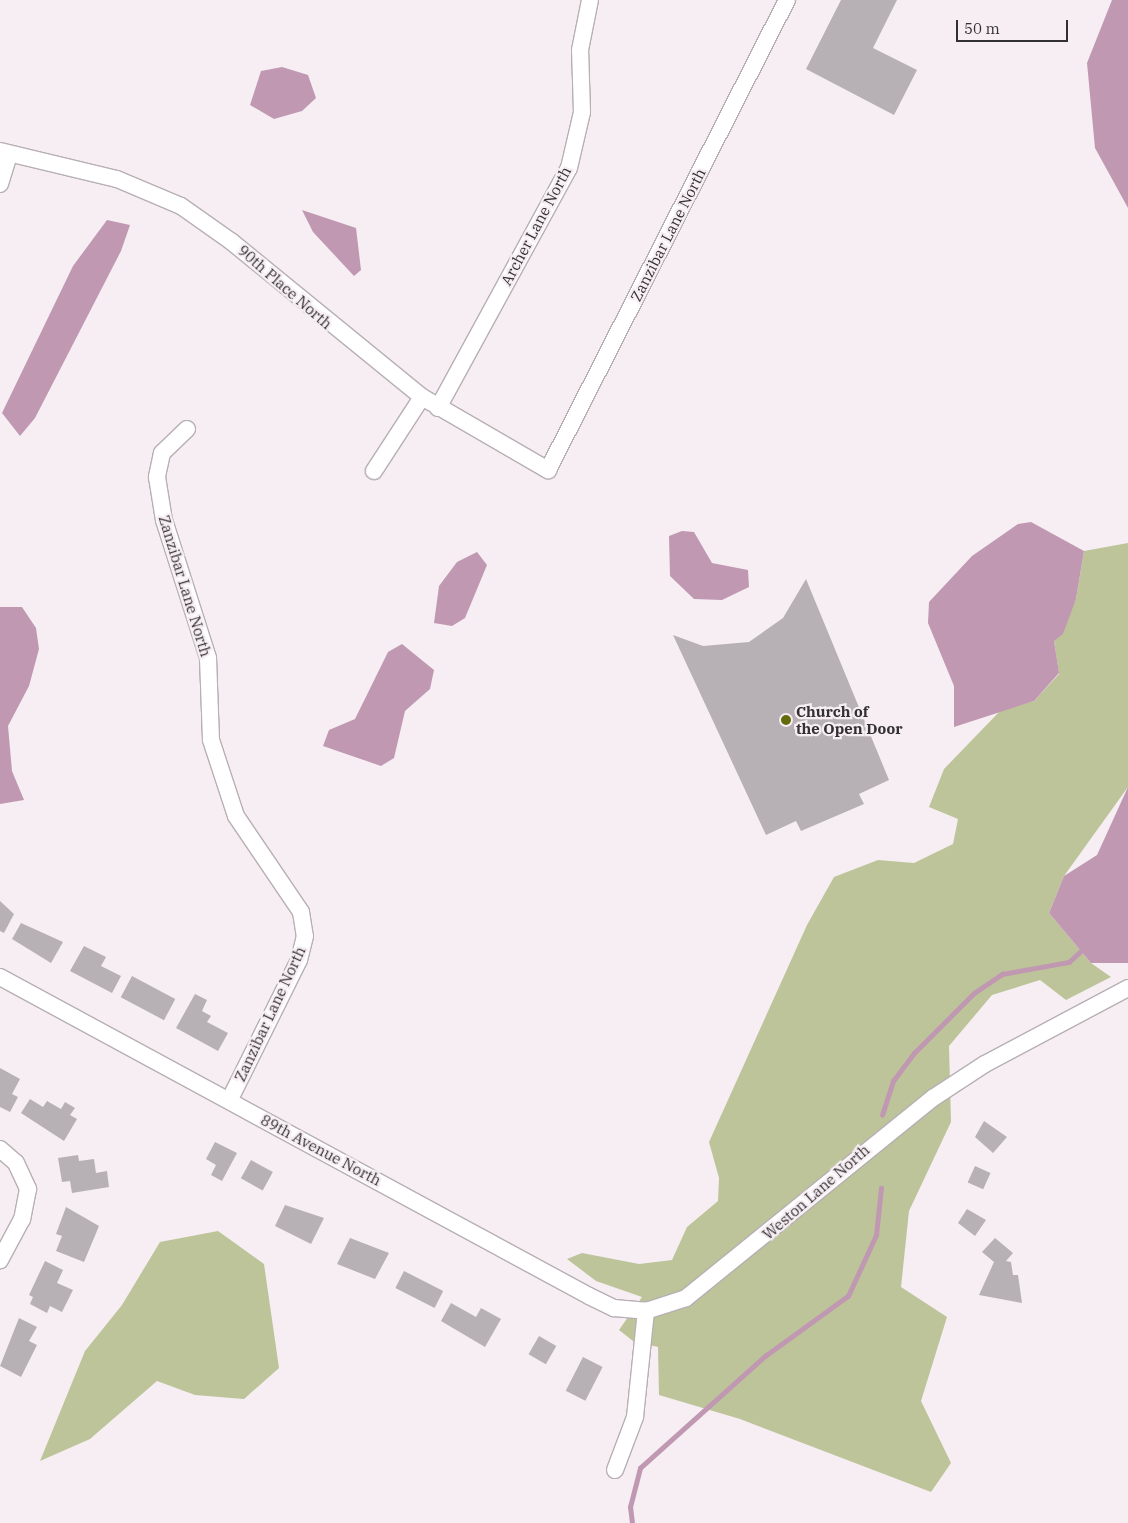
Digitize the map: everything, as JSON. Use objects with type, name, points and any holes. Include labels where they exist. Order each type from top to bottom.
[{"type":"street","name":"Archer Lane North","points":[[438,408],[568,168],[582,112],[580,50],[590,0]]},
{"type":"street","name":"Zanzibar Lane North","points":[[548,470],[787,0]]},
{"type":"street","name":"90th Place North","points":[[5,153],[117,179],[181,206],[232,242],[422,397],[548,470]]},
{"type":"street","points":[[0,184],[5,153]]},
{"type":"street","points":[[374,471],[422,397]]},
{"type":"street","name":"Zanzibar Lane North","points":[[187,429],[162,453],[157,477],[164,520],[208,658],[214,756],[236,816],[302,912],[305,936],[299,960],[229,1101]]},
{"type":"street","name":"89th Avenue North","points":[[0,977],[589,1296],[614,1308],[646,1311]]},
{"type":"street","name":"Weston Lane North","points":[[646,1311],[686,1298],[933,1098],[985,1064],[1128,988]]},
{"type":"street","points":[[0,1150],[16,1163],[28,1189],[22,1218],[0,1260]]},
{"type":"street","points":[[615,1470],[635,1417],[646,1311]]},
{"type":"green space","points":[[1128,543],[1128,787],[1064,876],[1049,913],[1091,963],[1111,977],[1066,1000],[1040,980],[992,995],[949,1046],[951,1122],[909,1211],[901,1287],[947,1317],[921,1401],[951,1463],[931,1492],[740,1419],[659,1395],[658,1347],[633,1341],[619,1330],[642,1297],[596,1281],[567,1259],[582,1253],[639,1264],[672,1260],[687,1227],[718,1201],[719,1178],[709,1142],[807,925],[834,877],[878,860],[914,863],[953,844],[958,819],[929,807],[944,769],[1001,710],[1034,701],[1059,674],[1054,641],[1076,599],[1084,551]]},
{"type":"green space","points":[[218,1231],[264,1264],[279,1368],[244,1399],[195,1395],[157,1381],[90,1439],[40,1461],[85,1351],[122,1305],[160,1242]]},
{"type":"shaded area","points":[[1112,0],[1128,0],[1128,208],[1095,148],[1087,63]]},
{"type":"shaded area","points":[[282,67],[308,75],[316,98],[302,111],[274,119],[250,105],[261,71]]},
{"type":"shaded area","points":[[302,210],[356,228],[361,270],[354,276],[313,232]]},
{"type":"shaded area","points":[[107,220],[130,225],[121,251],[35,418],[20,436],[2,413],[73,266]]},
{"type":"shaded area","points":[[1031,522],[1084,551],[1076,599],[1063,634],[1054,641],[1059,673],[1034,701],[954,727],[954,686],[928,623],[929,602],[972,556],[1018,524]]},
{"type":"shaded area","points":[[682,531],[694,532],[712,563],[748,570],[749,587],[722,600],[694,599],[670,576],[669,536]]},
{"type":"shaded area","points":[[477,552],[487,565],[465,618],[452,626],[434,623],[439,586],[457,562]]},
{"type":"shaded area","points":[[0,607],[22,607],[36,628],[39,649],[29,686],[8,726],[12,771],[24,800],[0,804]]},
{"type":"shaded area","points":[[402,644],[434,670],[430,689],[405,711],[394,758],[381,766],[323,746],[329,730],[355,719],[388,652]]},
{"type":"shaded area","points":[[1128,787],[1128,963],[1091,963],[1049,913],[1064,876],[1097,855]]},
{"type":"building","points":[[841,0],[897,0],[873,48],[917,70],[894,115],[806,69]]},
{"type":"building","name":"Church of the Open Door","points":[[806,579],[889,780],[859,794],[864,804],[801,831],[796,821],[766,835],[673,635],[703,646],[749,642],[783,618]]},
{"type":"building","points":[[0,901],[14,914],[4,933],[0,931]]},
{"type":"building","points":[[21,923],[63,942],[51,963],[12,939]]},
{"type":"building","points":[[84,946],[106,957],[101,966],[121,976],[112,993],[70,971]]},
{"type":"building","points":[[132,976],[175,999],[164,1020],[121,997]]},
{"type":"building","points":[[195,994],[207,1000],[202,1011],[211,1016],[207,1022],[228,1033],[218,1051],[176,1028]]},
{"type":"building","points":[[0,1068],[20,1079],[12,1094],[18,1097],[10,1112],[0,1107]]},
{"type":"building","points":[[30,1099],[43,1107],[47,1101],[61,1109],[65,1102],[75,1108],[70,1115],[77,1119],[64,1141],[21,1113]]},
{"type":"building","points":[[984,1121],[1007,1137],[993,1153],[975,1137]]},
{"type":"building","points":[[215,1142],[237,1153],[222,1181],[211,1175],[216,1165],[206,1159]]},
{"type":"building","points":[[78,1155],[79,1161],[94,1159],[96,1173],[107,1171],[109,1187],[72,1193],[70,1181],[62,1182],[58,1158]]},
{"type":"building","points":[[251,1160],[273,1172],[263,1190],[241,1178]]},
{"type":"building","points":[[975,1166],[991,1173],[983,1189],[968,1182]]},
{"type":"building","points":[[285,1205],[324,1218],[311,1244],[275,1226]]},
{"type":"building","points":[[66,1207],[99,1226],[84,1262],[56,1251],[62,1236],[56,1234]]},
{"type":"building","points":[[967,1209],[986,1220],[975,1236],[958,1223]]},
{"type":"building","points":[[350,1238],[389,1253],[375,1279],[337,1264]]},
{"type":"building","points":[[995,1238],[1013,1253],[1006,1261],[1011,1262],[1013,1275],[1018,1275],[1022,1303],[979,1295],[994,1262],[982,1252]]},
{"type":"building","points":[[45,1261],[63,1270],[57,1283],[73,1290],[62,1312],[50,1306],[47,1313],[30,1304],[33,1297],[29,1295]]},
{"type":"building","points":[[404,1271],[443,1291],[435,1308],[395,1288]]},
{"type":"building","points":[[451,1303],[476,1317],[481,1308],[501,1319],[485,1347],[441,1321]]},
{"type":"building","points":[[19,1318],[37,1327],[29,1341],[37,1345],[21,1377],[0,1366]]},
{"type":"building","points":[[539,1336],[556,1346],[546,1364],[528,1354]]},
{"type":"building","points":[[583,1357],[603,1367],[585,1401],[566,1391]]},
{"type":"waterway","points":[[882,1115],[893,1081],[914,1053],[974,993],[1002,974],[1069,962],[1084,948]]},
{"type":"waterway","points":[[632,1523],[630,1507],[640,1468],[765,1356],[848,1296],[876,1235],[881,1188]]},
{"type":"place","name":"Church of the Open Door","points":[[786,720]]}]
